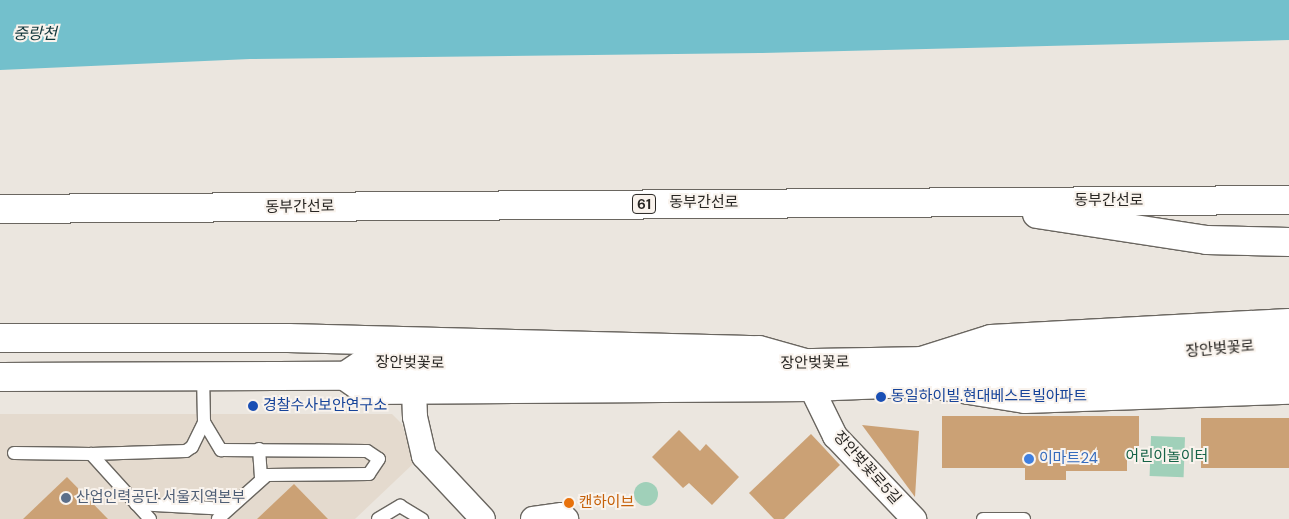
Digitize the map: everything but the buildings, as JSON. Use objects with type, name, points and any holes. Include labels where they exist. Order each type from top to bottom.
[{"type":"main road","name":"동부간선로","points":[[0,209],[1289,200]]},
{"type":"main road","points":[[952,201],[1207,240],[1289,242]]},
{"type":"main road","points":[[920,371],[991,339],[1289,323]]},
{"type":"main road","points":[[0,338],[306,338],[759,350],[808,375]]},
{"type":"main road","name":"장안벚꽃로","points":[[920,371],[1289,343]]},
{"type":"main road","name":"장안벚꽃로","points":[[808,375],[366,362],[345,376],[365,390],[414,389],[808,375],[920,371],[1289,369]]},
{"type":"main road","points":[[920,371],[1025,399],[1289,390]]},
{"type":"main road","points":[[0,377],[203,373],[345,376]]},
{"type":"street","name":"장안벚꽃로5길","points":[[808,375],[835,436],[914,519]]},
{"type":"street","points":[[414,389],[415,417],[424,456],[483,519]]},
{"type":"street","points":[[533,519],[562,515],[566,519]]},
{"type":"lane","points":[[14,453],[91,454],[186,451],[192,447],[204,422],[203,373]]},
{"type":"lane","points":[[204,422],[220,450],[367,451],[379,459],[368,474],[277,472],[261,478],[218,519]]},
{"type":"lane","points":[[259,449],[261,478]]},
{"type":"lane","points":[[91,454],[150,519]]},
{"type":"lane","points":[[136,504],[228,509]]},
{"type":"lane","points":[[378,519],[400,506],[422,519]]},
{"type":"lane","points":[[983,519],[1024,519]]},
{"type":"shaded area","points":[[0,414],[392,414],[402,424],[414,463],[355,519],[0,519]]},
{"type":"green space","name":"어린이놀이터","points":[[1151,436],[1185,437],[1184,477],[1150,476]]},
{"type":"green space","points":[[646,482],[654,486],[658,494],[654,502],[646,506],[638,502],[634,494],[638,486]]},
{"type":"water","name":"중랑천","points":[[0,0],[1289,0],[1289,40],[760,53],[250,59],[0,70]]},
{"type":"place","name":"동일하이빌.현대베스트빌아파트","points":[[881,397]]},
{"type":"place","name":"경찰수사보안연구소","points":[[253,406]]},
{"type":"place","name":"이마트24","points":[[1029,459]]},
{"type":"place","name":"산업인력공단 서울지역본부","points":[[66,498]]},
{"type":"place","name":"캔하이브","points":[[569,503]]}]
